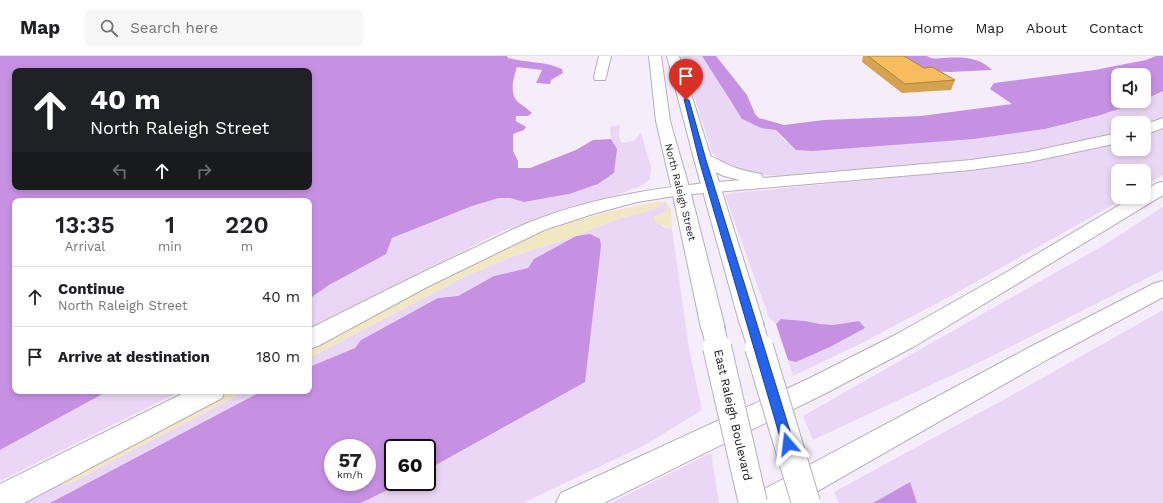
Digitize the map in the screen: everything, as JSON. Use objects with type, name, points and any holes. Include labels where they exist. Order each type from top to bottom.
[{"type":"main road","points":[[600,77],[605,56]]},
{"type":"main road","name":"North Raleigh Street","points":[[655,56],[664,121],[682,190],[713,328]]},
{"type":"main road","points":[[673,56],[702,160],[712,188],[806,503]]},
{"type":"main road","points":[[1151,127],[1163,123]]},
{"type":"main road","points":[[312,338],[418,282],[537,226],[589,209],[637,197],[682,190],[971,164],[1029,157],[1111,140]]},
{"type":"main road","points":[[702,160],[730,172],[750,178],[780,182]]},
{"type":"main road","points":[[572,503],[819,385],[906,340],[1013,278],[1163,187]]},
{"type":"main road","points":[[768,503],[1041,352],[1163,288]]},
{"type":"main road","name":"East Raleigh Boulevard","points":[[713,328],[753,503]]},
{"type":"main road","points":[[0,500],[206,394]]},
{"type":"shaded area","points":[[0,56],[507,56],[508,58],[515,60],[556,66],[562,69],[563,73],[551,80],[550,84],[536,83],[542,70],[517,67],[513,84],[513,93],[517,101],[532,113],[528,116],[516,116],[516,121],[526,127],[524,130],[513,134],[513,151],[518,161],[518,168],[530,168],[576,150],[593,140],[611,139],[617,149],[614,173],[598,184],[569,194],[524,202],[510,198],[499,198],[472,206],[392,238],[386,254],[329,285],[312,297],[312,198],[12,198],[12,394],[103,394],[0,450]]},
{"type":"shaded area","points":[[681,56],[702,56],[733,106],[761,128],[776,130],[786,142],[974,139],[1045,129],[1122,108],[1151,108],[1151,97],[1163,91],[1163,119],[1151,123],[1151,116],[1111,116],[1111,135],[1064,146],[1009,156],[810,175],[781,176],[748,172],[730,166],[716,157],[712,152]]},
{"type":"shaded area","points":[[702,56],[716,56],[747,95],[755,114],[759,118],[784,125],[824,120],[921,116],[1012,104],[990,89],[994,83],[1095,70],[1146,60],[1156,56],[1163,56],[1163,91],[1151,97],[1151,68],[1111,68],[1111,108],[1122,108],[1101,115],[1045,129],[974,139],[813,151],[796,150],[776,130],[761,128],[742,119]]},
{"type":"shaded area","points":[[883,56],[964,58],[982,62],[992,70],[950,72],[924,71]]},
{"type":"shaded area","points":[[620,125],[619,137],[622,143],[634,141],[641,132],[651,168],[650,179],[641,186],[602,200],[564,209],[507,229],[312,326],[312,297],[392,238],[472,206],[499,198],[510,198],[524,202],[569,194],[617,149],[611,139],[610,127]]},
{"type":"shaded area","points":[[1163,127],[1163,175],[1151,182],[1151,164],[1111,164],[1111,204],[1115,204],[956,293],[862,343],[793,376],[788,360],[796,362],[830,347],[859,321],[833,325],[781,319],[776,324],[769,318],[725,195],[732,193],[1018,163],[1098,148],[1111,144],[1111,156],[1151,156],[1151,131]]},
{"type":"shaded area","points":[[666,202],[667,211],[654,217],[663,227],[672,229],[689,348],[702,410],[645,445],[523,503],[361,503],[386,491],[436,491],[436,465],[532,412],[576,236],[618,219],[652,210]]},
{"type":"shaded area","points":[[1163,207],[1163,270],[980,362],[813,440],[803,416],[1104,245]]},
{"type":"shaded area","points":[[590,234],[600,239],[601,246],[585,382],[436,465],[436,439],[384,439],[384,491],[386,491],[361,503],[50,503],[256,394],[312,394],[312,366],[355,348],[361,340],[438,298],[458,296],[494,276],[528,268],[534,259],[576,236]]},
{"type":"shaded area","points":[[576,236],[534,259],[528,268],[494,276],[458,296],[438,298],[361,340],[355,348],[312,366],[312,356],[468,275],[514,256]]},
{"type":"shaded area","points":[[1163,310],[1163,503],[917,503],[910,482],[873,503],[839,503],[834,492],[1021,390]]},
{"type":"shaded area","points":[[781,319],[833,325],[859,321],[865,328],[830,347],[796,362],[788,360],[776,324]]},
{"type":"shaded area","points":[[103,394],[175,394],[0,481],[0,450]]},
{"type":"shaded area","points":[[240,394],[256,394],[50,503],[15,503],[55,483],[67,485]]},
{"type":"shaded area","points":[[711,453],[719,503],[611,503]]},
{"type":"shaded area","points":[[910,482],[917,503],[873,503]]},
{"type":"sand","points":[[657,202],[666,202],[652,210],[618,219],[576,236],[514,256],[468,275],[312,356],[312,347],[444,278],[529,237],[558,226],[607,212]]},
{"type":"sand","points":[[666,202],[671,208],[672,229],[655,222],[654,217],[667,211]]},
{"type":"sand","points":[[223,394],[240,394],[67,485],[55,483]]},
{"type":"building","points":[[868,56],[904,56],[924,68],[932,67],[955,80],[905,84]]},
{"type":"route","points":[[686,100],[702,160],[712,188],[788,444]]}]
